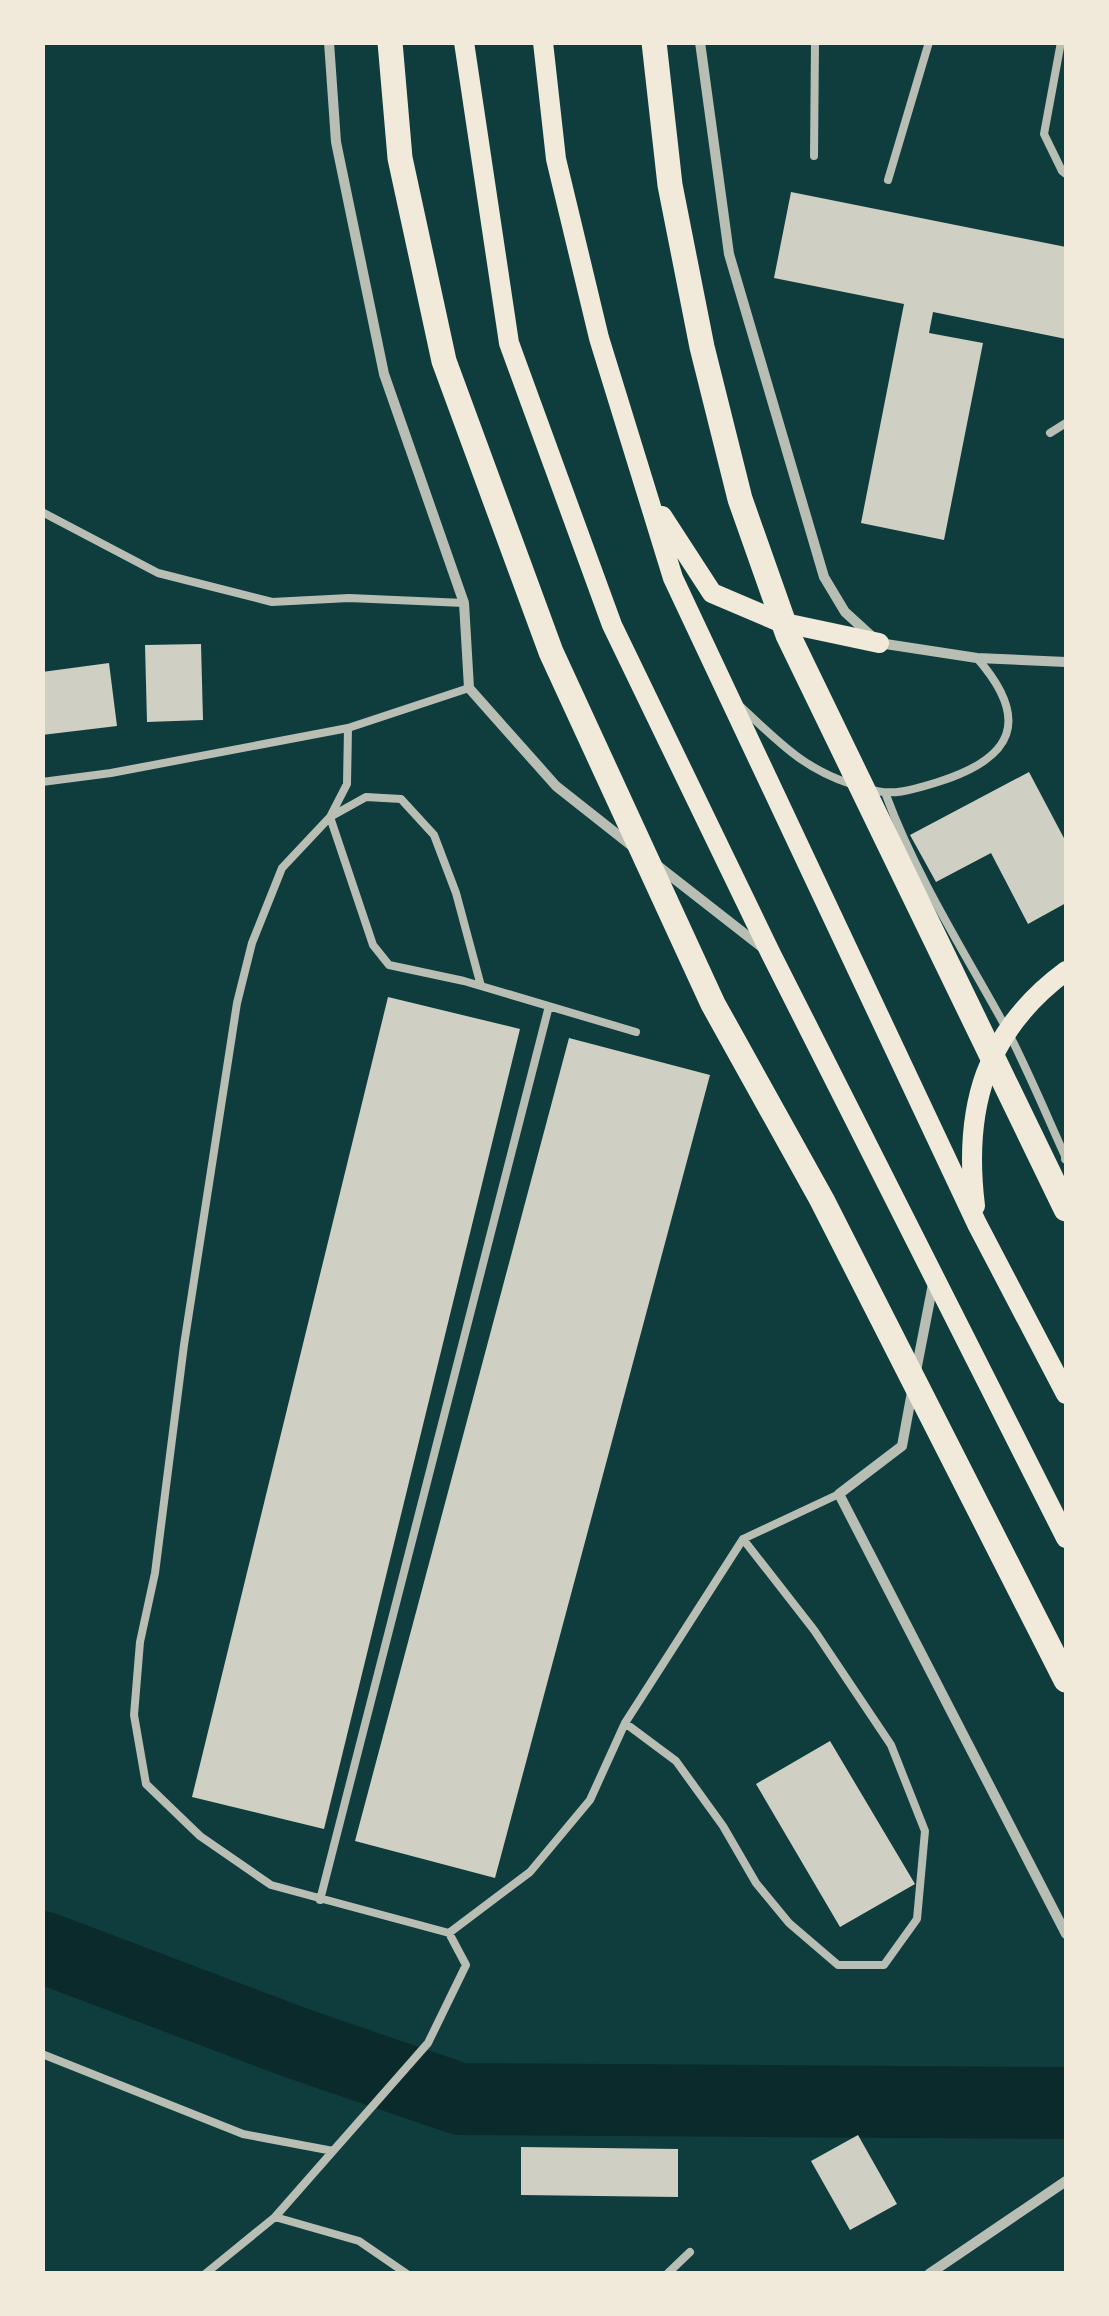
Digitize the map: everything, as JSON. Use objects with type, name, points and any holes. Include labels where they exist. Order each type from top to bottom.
[{"type":"main road","points":[[390,42],[400,158],[444,361],[550,652],[713,1004],[822,1200],[1066,1680]]},
{"type":"main road","points":[[464,42],[509,342],[612,626],[771,954],[1066,1538]]},
{"type":"main road","points":[[543,42],[556,159],[599,338],[673,578],[977,1224],[1066,1394]]},
{"type":"main road","points":[[654,42],[670,185],[698,329],[740,499],[788,635],[1066,1209]]},
{"type":"main road","points":[[631,446],[667,526],[712,593],[780,622],[879,643]]},
{"type":"main road","points":[[977,1224],[970,1169],[972,1123],[982,1076],[1007,1030],[1039,991],[1066,970]]},
{"type":"street","points":[[329,42],[336,142],[384,374],[464,603],[469,688],[556,786],[771,954]]},
{"type":"street","points":[[700,42],[728,254],[824,577],[845,612],[879,643],[977,658],[1066,662]]},
{"type":"street","points":[[1066,1150],[1066,1159]]},
{"type":"street","points":[[935,1276],[902,1446],[839,1494],[1066,1934]]},
{"type":"street","points":[[931,2273],[1066,2181]]},
{"type":"lane","points":[[814,156],[815,42]]},
{"type":"lane","points":[[888,180],[929,42]]},
{"type":"lane","points":[[1062,42],[1044,134],[1066,174]]},
{"type":"lane","points":[[1050,434],[1066,422]]},
{"type":"lane","points":[[42,512],[158,572],[272,602],[349,598],[464,603]]},
{"type":"lane","points":[[729,696],[772,739],[826,776],[886,795],[964,774],[999,750],[1008,737],[1010,717],[999,683],[977,658]]},
{"type":"lane","points":[[42,782],[111,773],[348,728],[469,688]]},
{"type":"lane","points":[[206,2274],[276,2216],[428,2042],[466,1964],[449,1933],[271,1885],[200,1836],[146,1784],[134,1715],[140,1642],[155,1573],[184,1345],[237,1003],[252,943],[282,868],[330,817],[347,784],[348,728]]},
{"type":"lane","points":[[886,795],[898,829],[1007,1030],[1066,1159]]},
{"type":"lane","points":[[330,817],[366,796],[401,799],[434,835],[456,893],[482,986]]},
{"type":"lane","points":[[330,817],[373,945],[389,965],[482,986],[636,1032]]},
{"type":"lane","points":[[320,1900],[549,1006]]},
{"type":"lane","points":[[449,1933],[530,1872],[590,1800],[625,1723],[743,1539],[839,1494]]},
{"type":"lane","points":[[625,1723],[676,1761],[723,1826],[756,1883],[789,1923],[838,1965],[884,1965],[918,1919],[925,1831],[891,1745],[814,1630],[743,1539]]},
{"type":"lane","points":[[42,2054],[243,2134],[333,2151]]},
{"type":"lane","points":[[276,2216],[358,2241],[406,2274]]},
{"type":"lane","points":[[667,2274],[690,2252]]},
{"type":"building","points":[[791,192],[1066,247],[1066,339],[933,312],[929,333],[983,343],[944,540],[861,523],[904,304],[774,278]]},
{"type":"building","points":[[201,644],[203,720],[147,722],[145,645]]},
{"type":"building","points":[[109,663],[117,726],[42,735],[42,672]]},
{"type":"building","points":[[1029,772],[1066,842],[1066,903],[1028,924],[991,853],[936,882],[910,835]]},
{"type":"building","points":[[388,997],[520,1029],[324,1829],[192,1797]]},
{"type":"building","points":[[569,1038],[710,1075],[495,1878],[355,1841]]},
{"type":"building","points":[[830,1741],[915,1884],[840,1927],[756,1784]]},
{"type":"building","points":[[858,2135],[897,2204],[850,2230],[811,2161]]},
{"type":"building","points":[[521,2147],[678,2149],[678,2197],[521,2195]]},
{"type":"waterway","points":[[42,1947],[302,2045],[460,2099],[1066,2103]]}]
